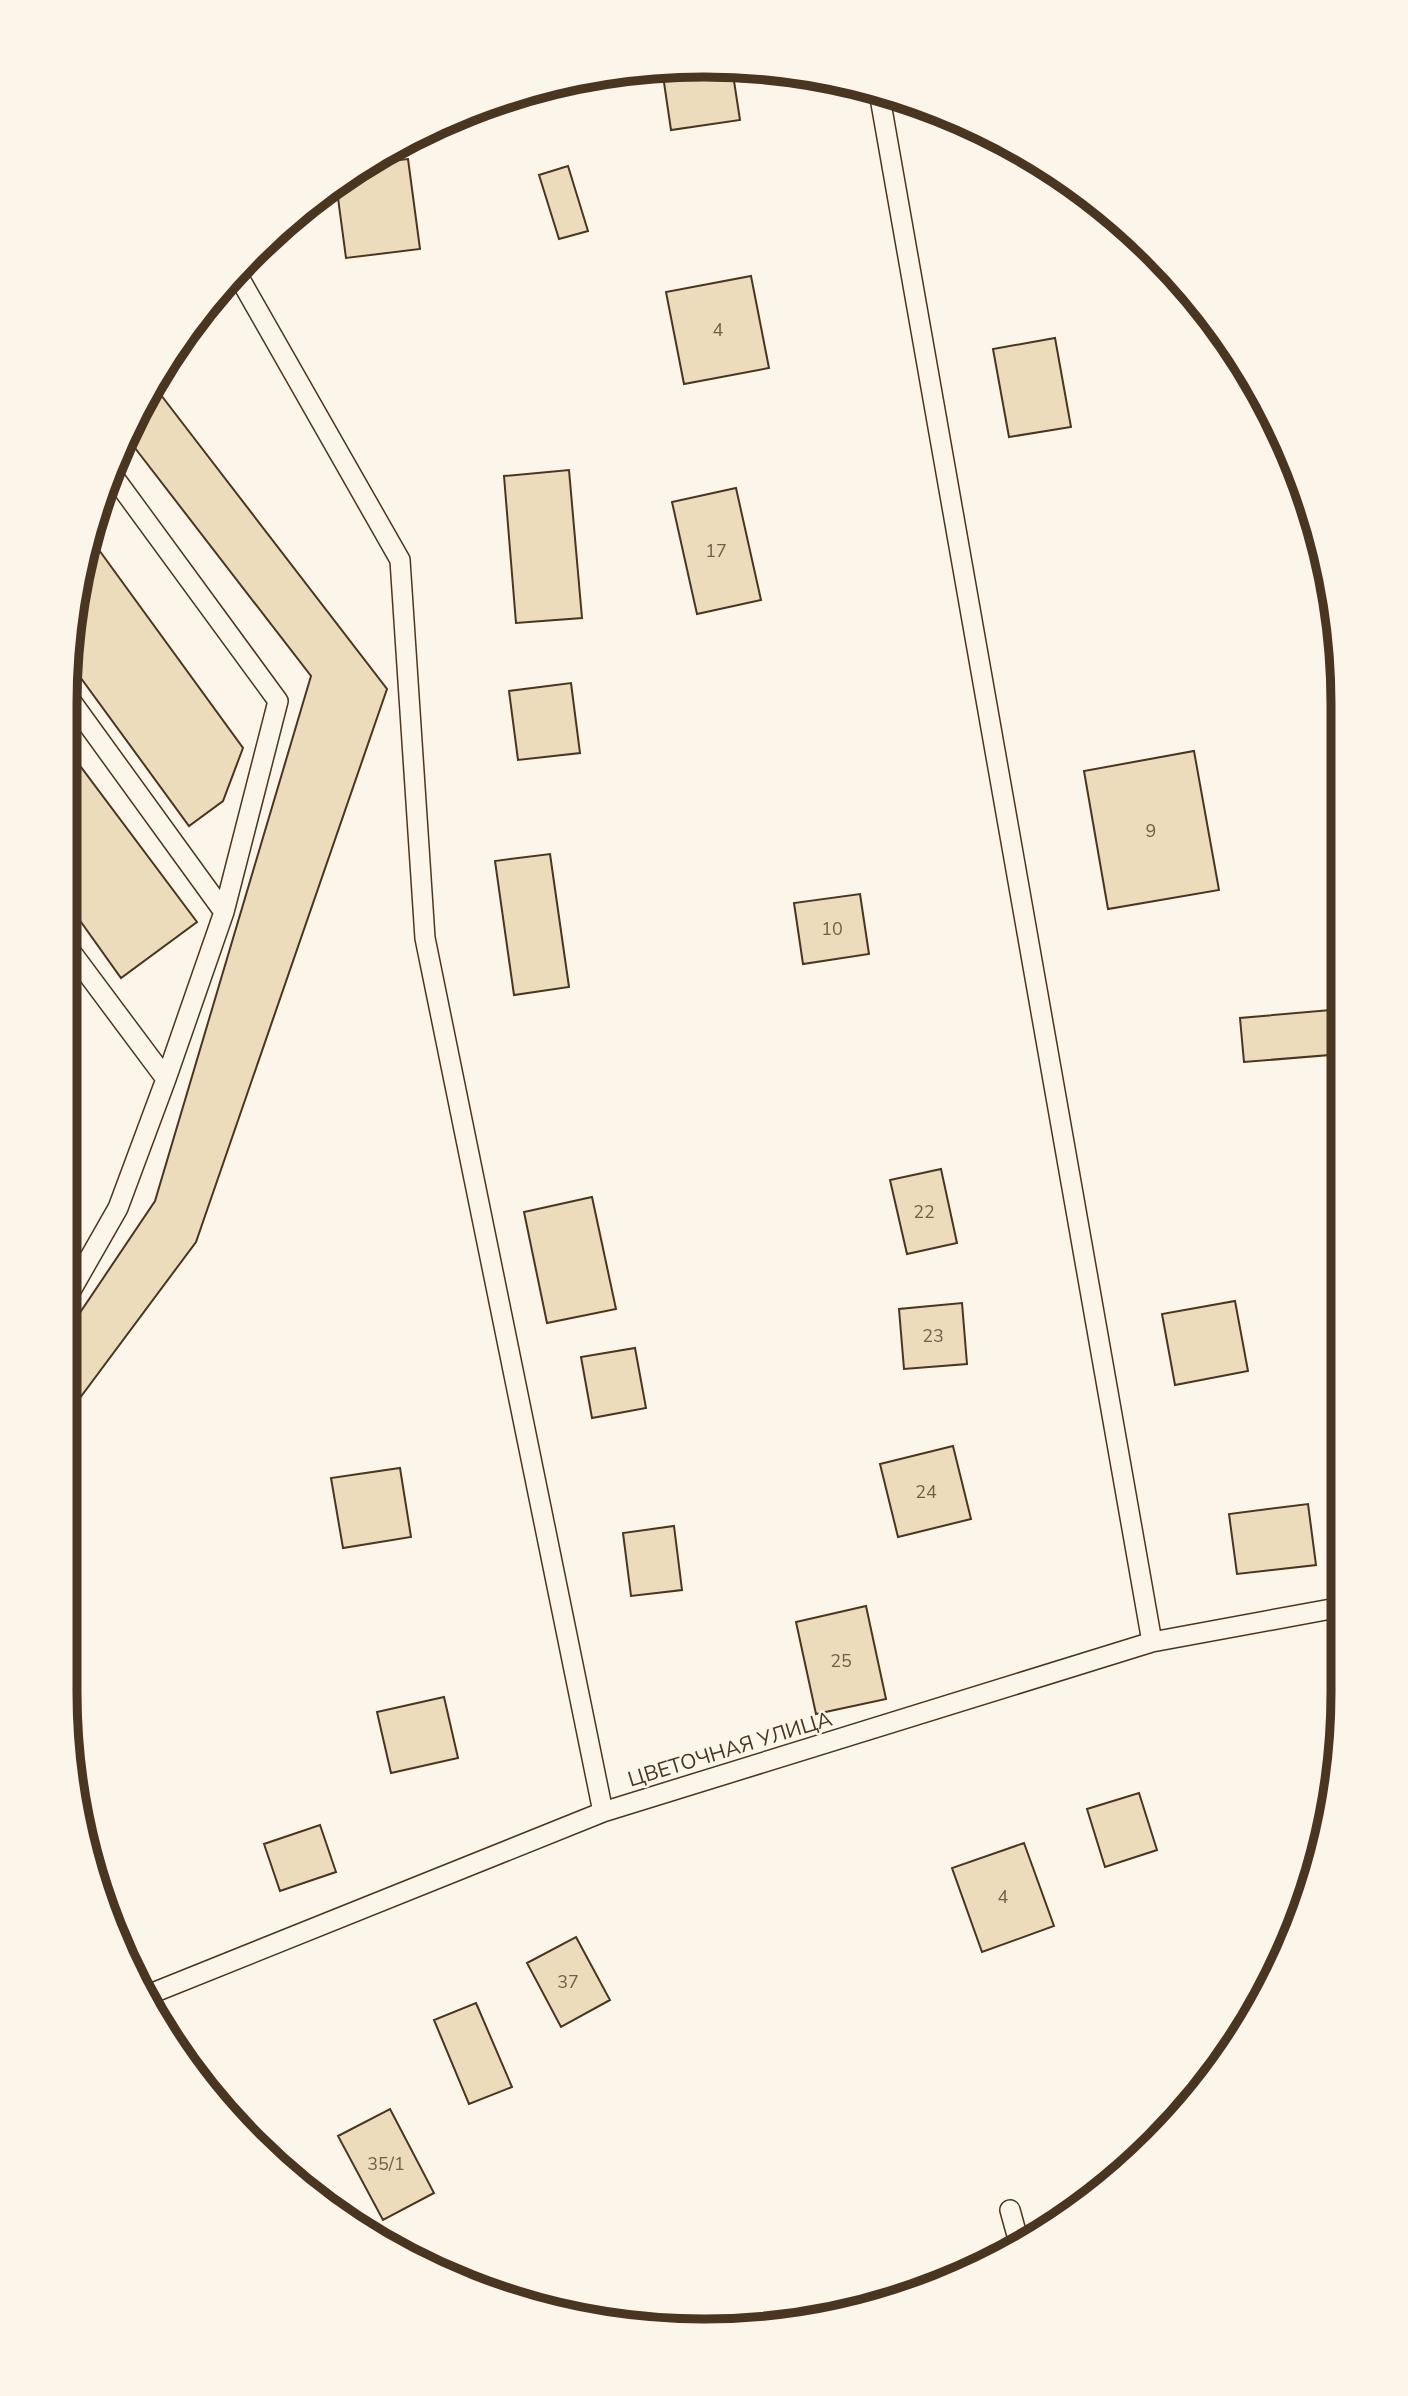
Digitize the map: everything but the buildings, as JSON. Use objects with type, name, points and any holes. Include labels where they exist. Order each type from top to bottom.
[{"type":"lane","points":[[881,102],[1152,1643]]},
{"type":"lane","points":[[242,282],[400,560],[425,938],[603,1812]]},
{"type":"lane","points":[[77,1280],[118,1208],[224,912],[278,701],[118,482]]},
{"type":"lane","points":[[77,709],[224,912]]},
{"type":"lane","points":[[77,960],[166,1079]]},
{"type":"lane","name":"ЦВЕТОЧНАЯ УЛИЦА","points":[[154,1992],[603,1812],[1152,1643],[1331,1609]]},
{"type":"lane","points":[[1010,2210],[1017,2235]]}]
